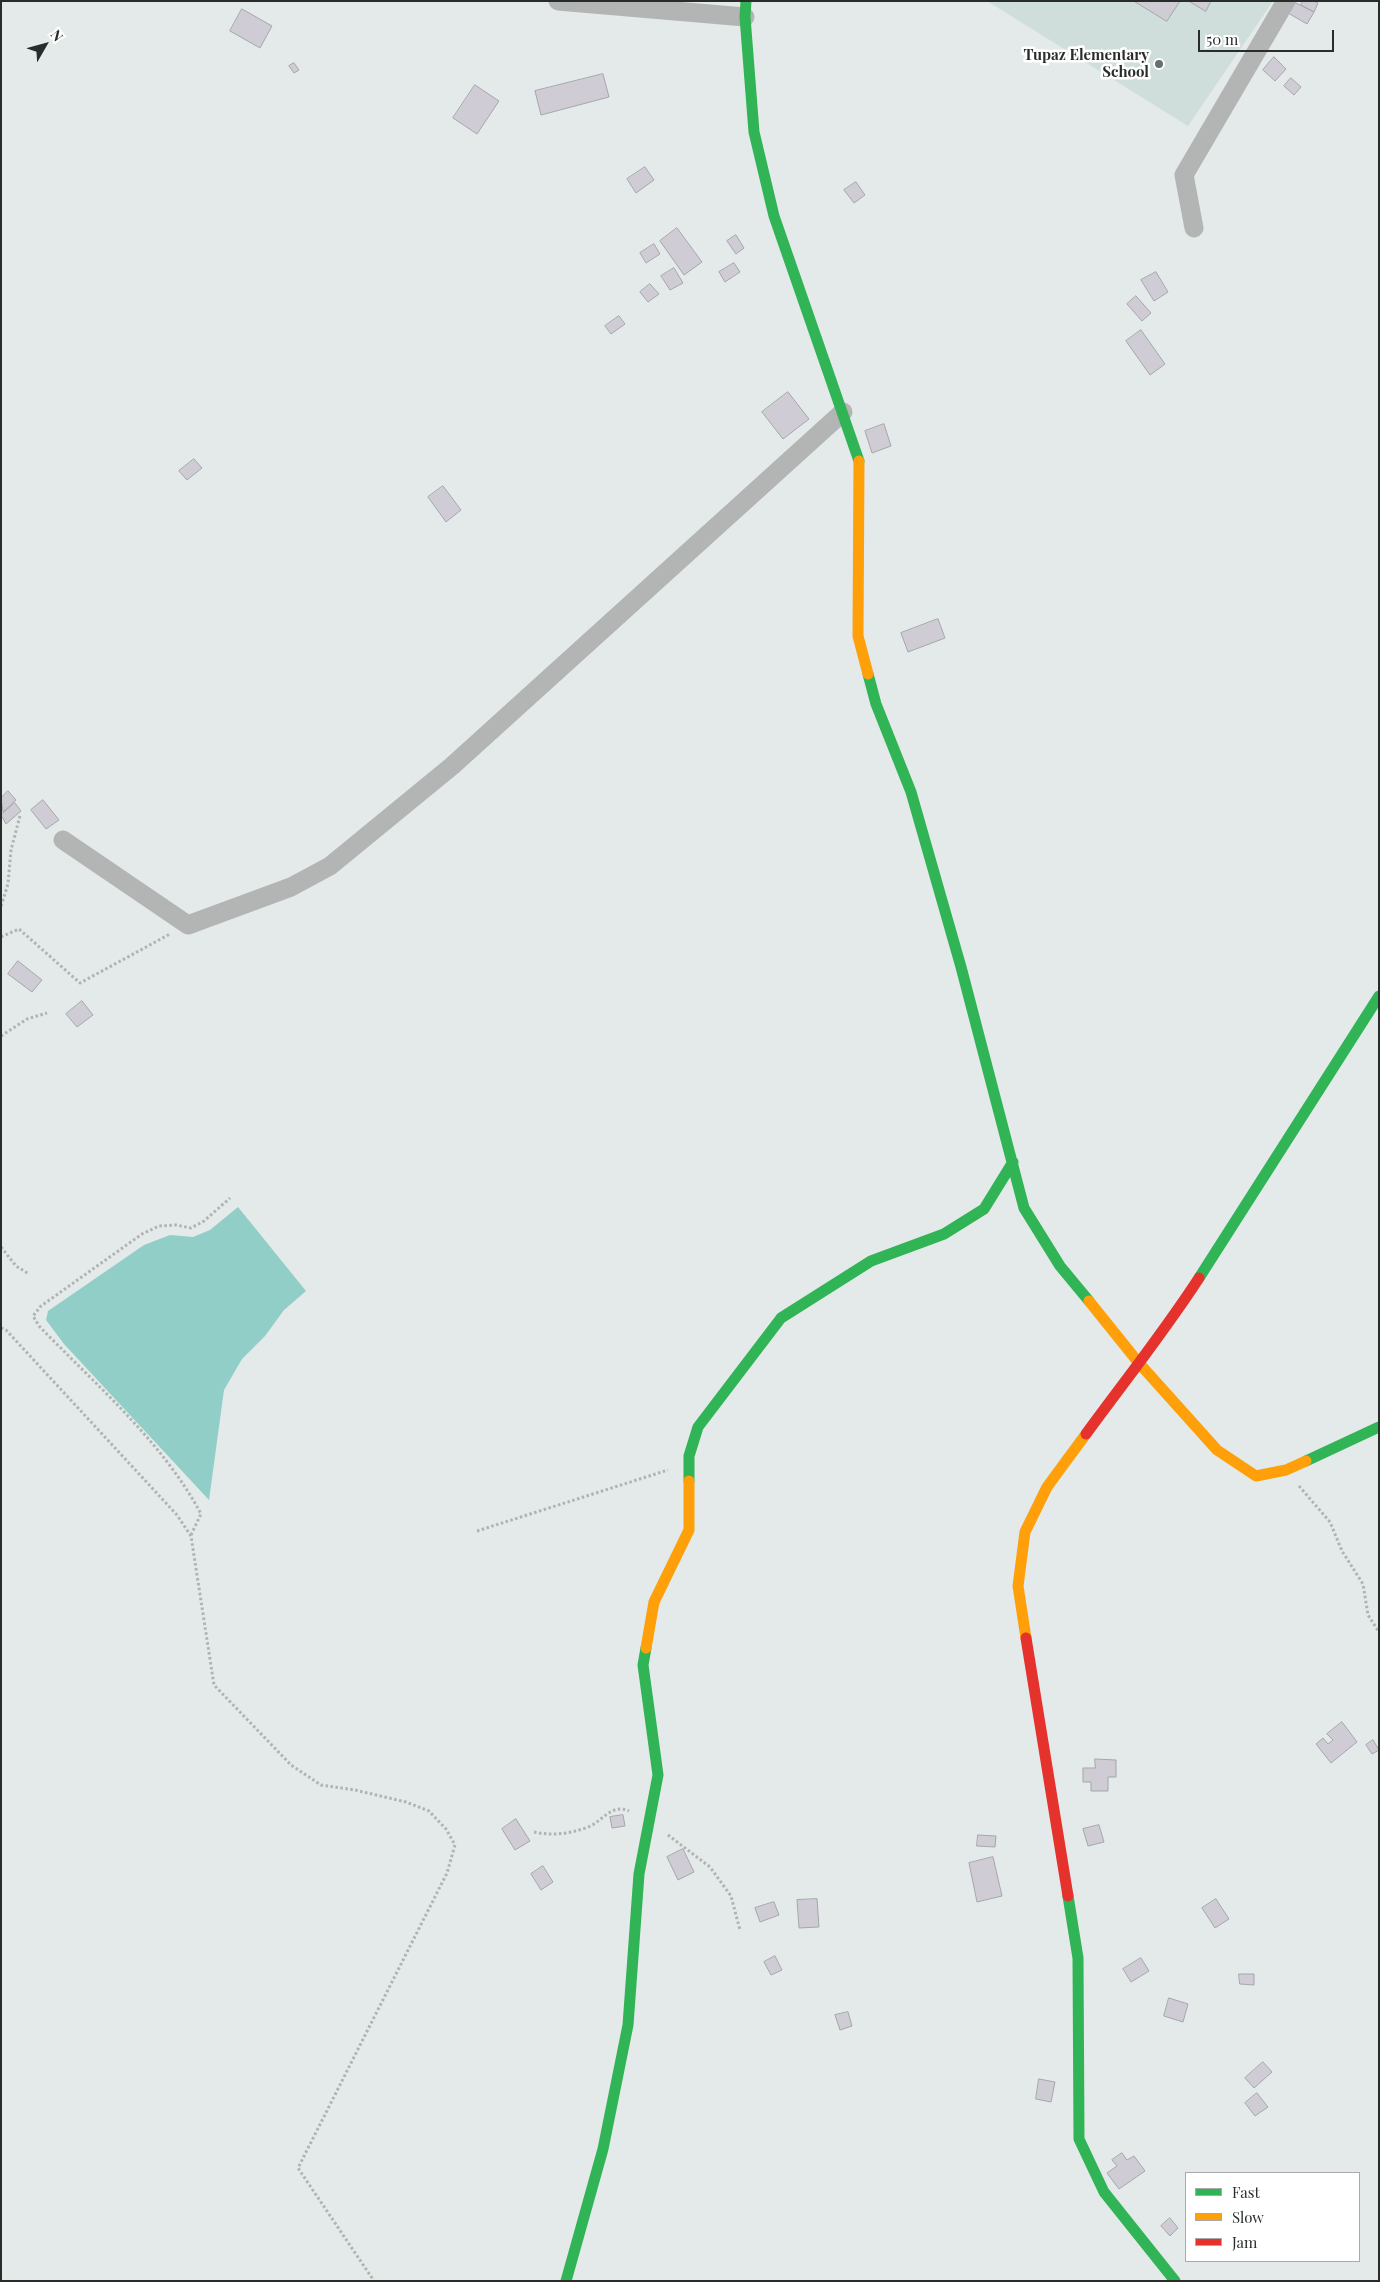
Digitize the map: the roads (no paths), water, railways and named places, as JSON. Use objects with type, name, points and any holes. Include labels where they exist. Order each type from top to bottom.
[{"type":"street","points":[[558,1],[746,9],[754,132],[774,216],[859,456],[858,636],[876,704],[911,792],[1024,1208],[1055,1258],[1138,1362],[1217,1450],[1256,1476],[1286,1470],[1379,1427]]},
{"type":"street","points":[[1194,228],[1184,175],[1286,1]]},
{"type":"street","points":[[63,840],[188,925],[291,887],[330,866],[452,766],[843,412]]},
{"type":"street","points":[[1175,2281],[1104,2192],[1079,2139],[1077,2081],[1078,1958],[1018,1586],[1024,1532],[1047,1488],[1138,1362],[1170,1322],[1379,996]]},
{"type":"street","points":[[566,2281],[602,2150],[628,2025],[639,1874],[658,1776],[643,1665],[654,1602],[689,1530],[688,1456],[698,1427],[781,1318],[871,1261],[944,1234],[984,1209],[1013,1162]]},
{"type":"water","points":[[238,1207],[306,1291],[284,1310],[265,1336],[242,1359],[224,1390],[209,1500],[64,1344],[46,1320],[48,1311],[144,1245],[170,1235],[193,1237],[210,1230]]},
{"type":"place","name":"Tupaz Elementary School","points":[[1159,64]]}]
